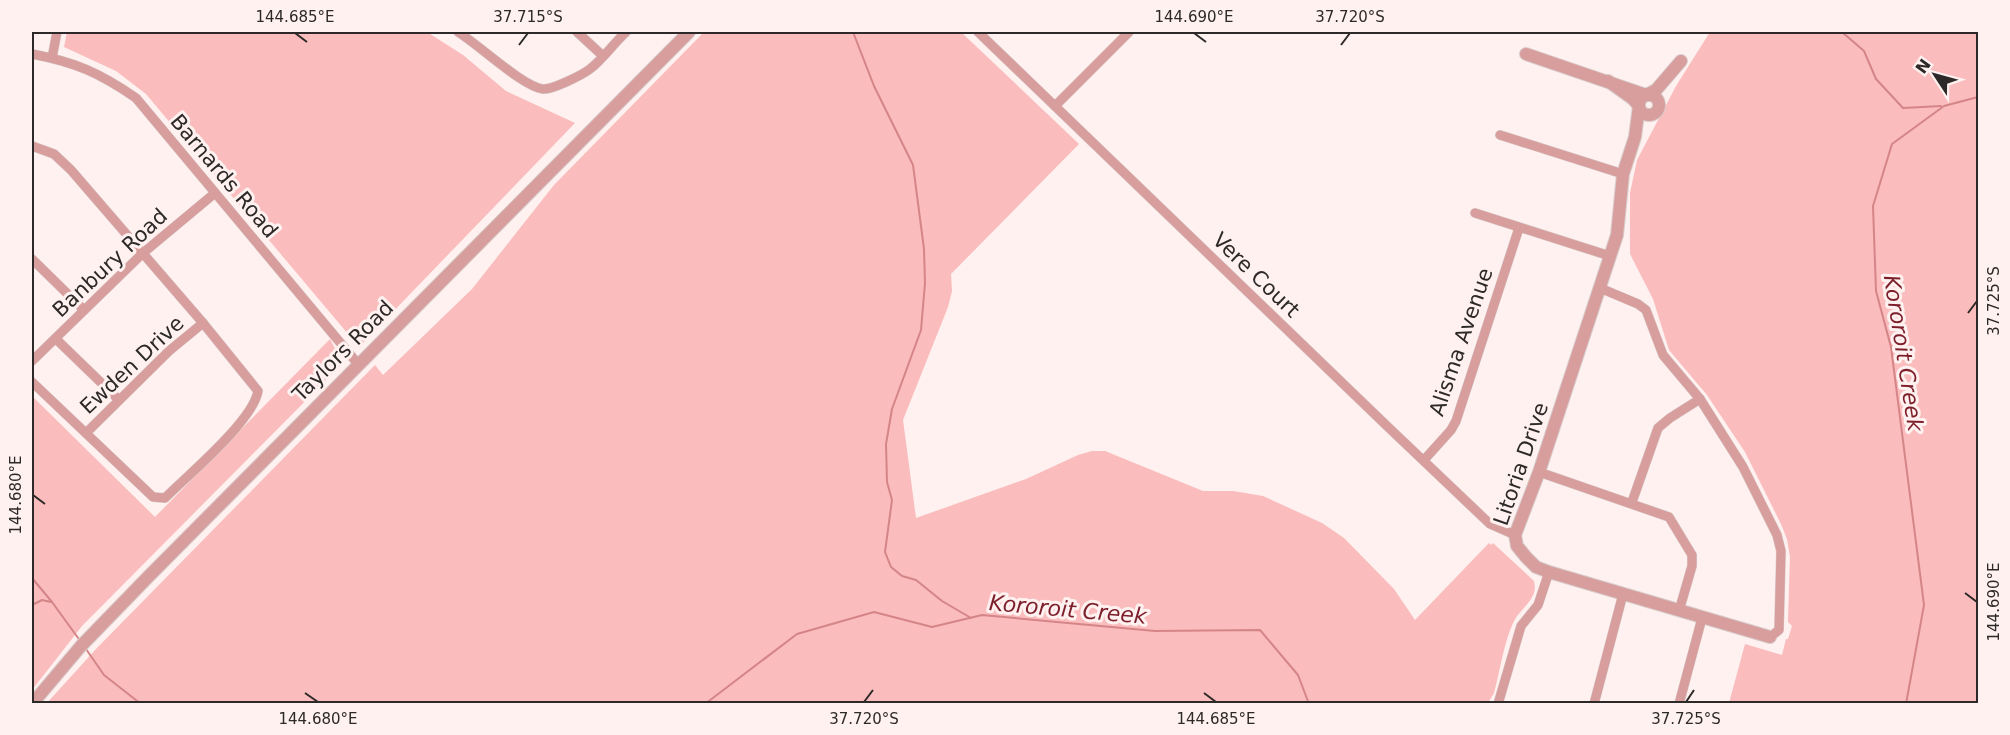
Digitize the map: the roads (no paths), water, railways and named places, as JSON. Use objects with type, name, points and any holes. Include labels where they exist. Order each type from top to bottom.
[{"type":"street","points":[[52,58],[57,32]]},
{"type":"street","points":[[458,32],[474,41],[515,75],[542,89],[553,87],[590,69],[626,32]]},
{"type":"street","points":[[577,32],[603,56]]},
{"type":"street","name":"Taylors Road","points":[[32,704],[109,617],[689,32]]},
{"type":"street","name":"Vere Court","points":[[981,32],[1386,426],[1490,524],[1515,535]]},
{"type":"street","points":[[1055,106],[1129,32]]},
{"type":"street","name":"Barnards Road","points":[[32,54],[79,65],[108,78],[136,98],[358,364]]},
{"type":"street","points":[[1526,54],[1608,81],[1646,95],[1656,97],[1656,109],[1644,114],[1633,99],[1608,81]]},
{"type":"street","name":"Litoria Drive","points":[[1630,155],[1677,73],[1681,61],[1656,90],[1640,100],[1638,125],[1623,174],[1617,236],[1539,472],[1515,535],[1517,546],[1536,567],[1549,572],[1702,618],[1775,633]]},
{"type":"street","points":[[1500,135],[1623,174]]},
{"type":"street","points":[[32,146],[54,154],[71,170],[203,323],[258,391],[257,398],[238,426],[165,498],[153,497],[32,382]]},
{"type":"street","name":"Banbury Road","points":[[32,361],[143,253],[215,193]]},
{"type":"street","points":[[1475,213],[1610,256]]},
{"type":"street","name":"Alisma Avenue","points":[[1424,460],[1451,430],[1456,421],[1519,228]]},
{"type":"street","points":[[32,259],[84,310]]},
{"type":"street","points":[[1600,288],[1638,303],[1646,310],[1663,355],[1700,399],[1743,467],[1776,535],[1781,551],[1775,633]]},
{"type":"street","name":"Ewden Drive","points":[[86,433],[169,351],[203,323]]},
{"type":"street","points":[[56,339],[119,400]]},
{"type":"street","points":[[1632,502],[1658,428],[1700,399]]},
{"type":"street","points":[[1539,472],[1632,502],[1669,517],[1692,555],[1692,566],[1679,611]]},
{"type":"street","points":[[1498,704],[1521,627],[1538,605],[1549,572]]},
{"type":"street","points":[[1594,704],[1623,594]]},
{"type":"street","points":[[1679,704],[1702,618]]},
{"type":"waterway","points":[[853,32],[874,86],[913,165],[924,249],[925,283],[921,330],[892,409],[886,444],[887,482],[892,500],[885,552],[891,567],[902,576],[916,580],[942,601],[971,618]]},
{"type":"waterway","points":[[1842,32],[1864,51],[1876,79],[1903,108],[1941,106]]},
{"type":"waterway","name":"Kororoit Creek","points":[[1906,704],[1924,605],[1891,347],[1876,291],[1873,206],[1892,144],[1944,106],[1978,97]]},
{"type":"waterway","name":"Kororoit Creek","points":[[32,578],[81,642]]},
{"type":"waterway","points":[[32,605],[42,600],[51,602]]},
{"type":"waterway","name":"Kororoit Creek","points":[[705,704],[797,634],[874,612],[932,627],[982,615],[1155,631],[1260,630],[1298,675],[1309,704]]},
{"type":"waterway","name":"Kororoit Creek","points":[[86,649],[104,675],[141,704]]}]
